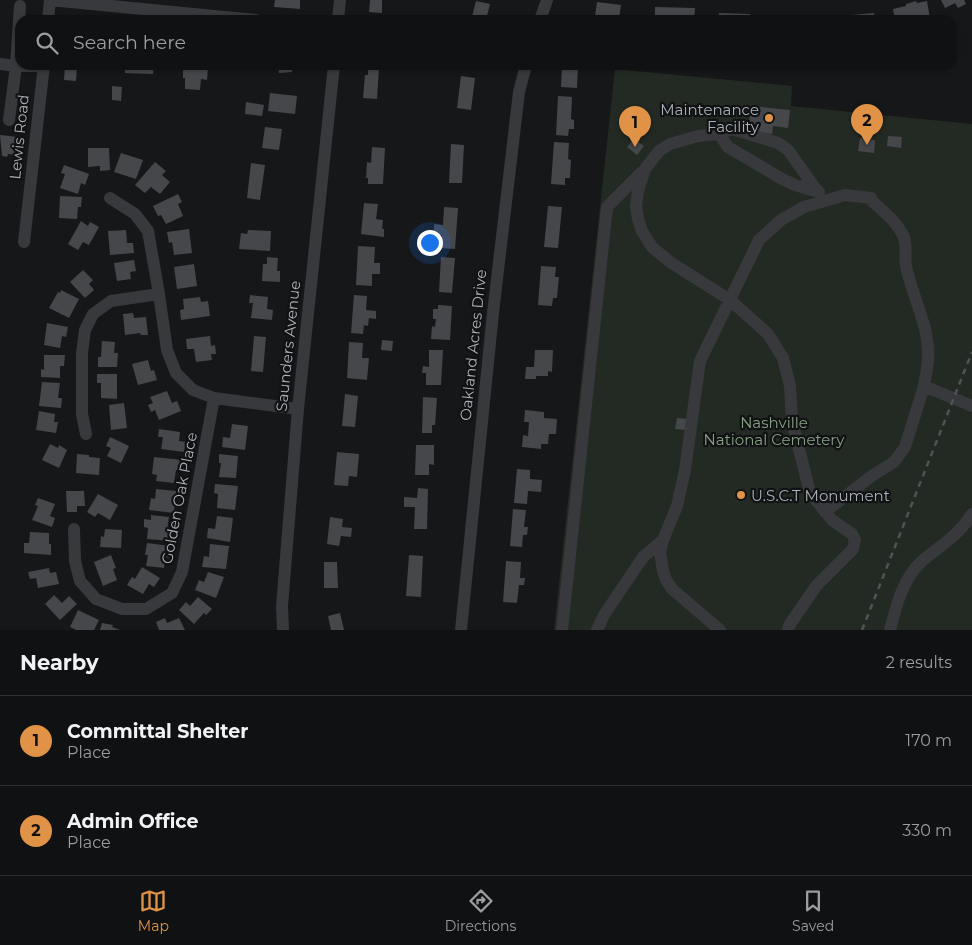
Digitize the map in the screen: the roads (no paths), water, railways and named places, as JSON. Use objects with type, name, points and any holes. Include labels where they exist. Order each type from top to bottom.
[{"type":"street","points":[[48,15],[50,0],[204,15]]},
{"type":"street","points":[[338,15],[340,0]]},
{"type":"street","points":[[542,15],[547,0]]},
{"type":"street","points":[[19,15],[20,6]]},
{"type":"street","points":[[0,64],[15,66]]},
{"type":"street","points":[[9,120],[15,70]]},
{"type":"street","name":"Lewis Road","points":[[24,242],[43,70]]},
{"type":"street","name":"Saunders Avenue","points":[[283,630],[282,606],[298,408],[333,70]]},
{"type":"street","name":"Oakland Acres Drive","points":[[461,630],[493,307],[519,92],[525,70]]},
{"type":"street","points":[[562,630],[607,207],[645,169],[659,151],[670,144],[698,136],[718,134],[732,129],[778,143],[788,150],[818,192]]},
{"type":"street","points":[[718,134],[728,147],[782,179],[832,198]]},
{"type":"street","points":[[645,169],[638,190],[636,206],[642,231],[652,247],[670,262],[730,300],[768,334],[783,358],[790,386],[792,421],[810,493],[832,520],[852,534],[855,544],[817,585],[788,630]]},
{"type":"street","points":[[720,630],[672,588],[666,580],[663,571],[660,552],[677,506],[685,470],[700,361],[759,240],[765,233],[780,220],[804,207],[845,195],[871,198],[872,202],[893,220],[903,235],[906,242],[905,262],[908,277],[927,335],[928,360],[924,386],[905,447],[894,462],[873,475],[825,512]]},
{"type":"street","points":[[110,198],[136,214],[148,231],[167,350],[176,373],[193,390],[214,398],[298,408]]},
{"type":"street","points":[[86,434],[82,414],[82,354],[85,330],[93,314],[111,301],[159,294]]},
{"type":"street","points":[[924,386],[972,406]]},
{"type":"street","name":"Golden Oak Place","points":[[74,529],[75,560],[80,581],[96,600],[122,609],[146,609],[172,593],[182,572],[214,398]]},
{"type":"street","points":[[890,630],[900,596],[914,570],[922,561],[955,536],[972,514]]},
{"type":"street","points":[[597,630],[604,615],[643,557],[663,540]]},
{"type":"railway","points":[[862,630],[972,352]]},
{"type":"place","name":"Maintenance Facility","points":[[769,118]]},
{"type":"place","name":"Admin Office","points":[[867,145]]},
{"type":"place","name":"Committal Shelter","points":[[635,147]]},
{"type":"place","name":"U.S.C.T Monument","points":[[741,495]]},
{"type":"park label","name":"Nashville National Cemetery","points":[[774,430]]}]
